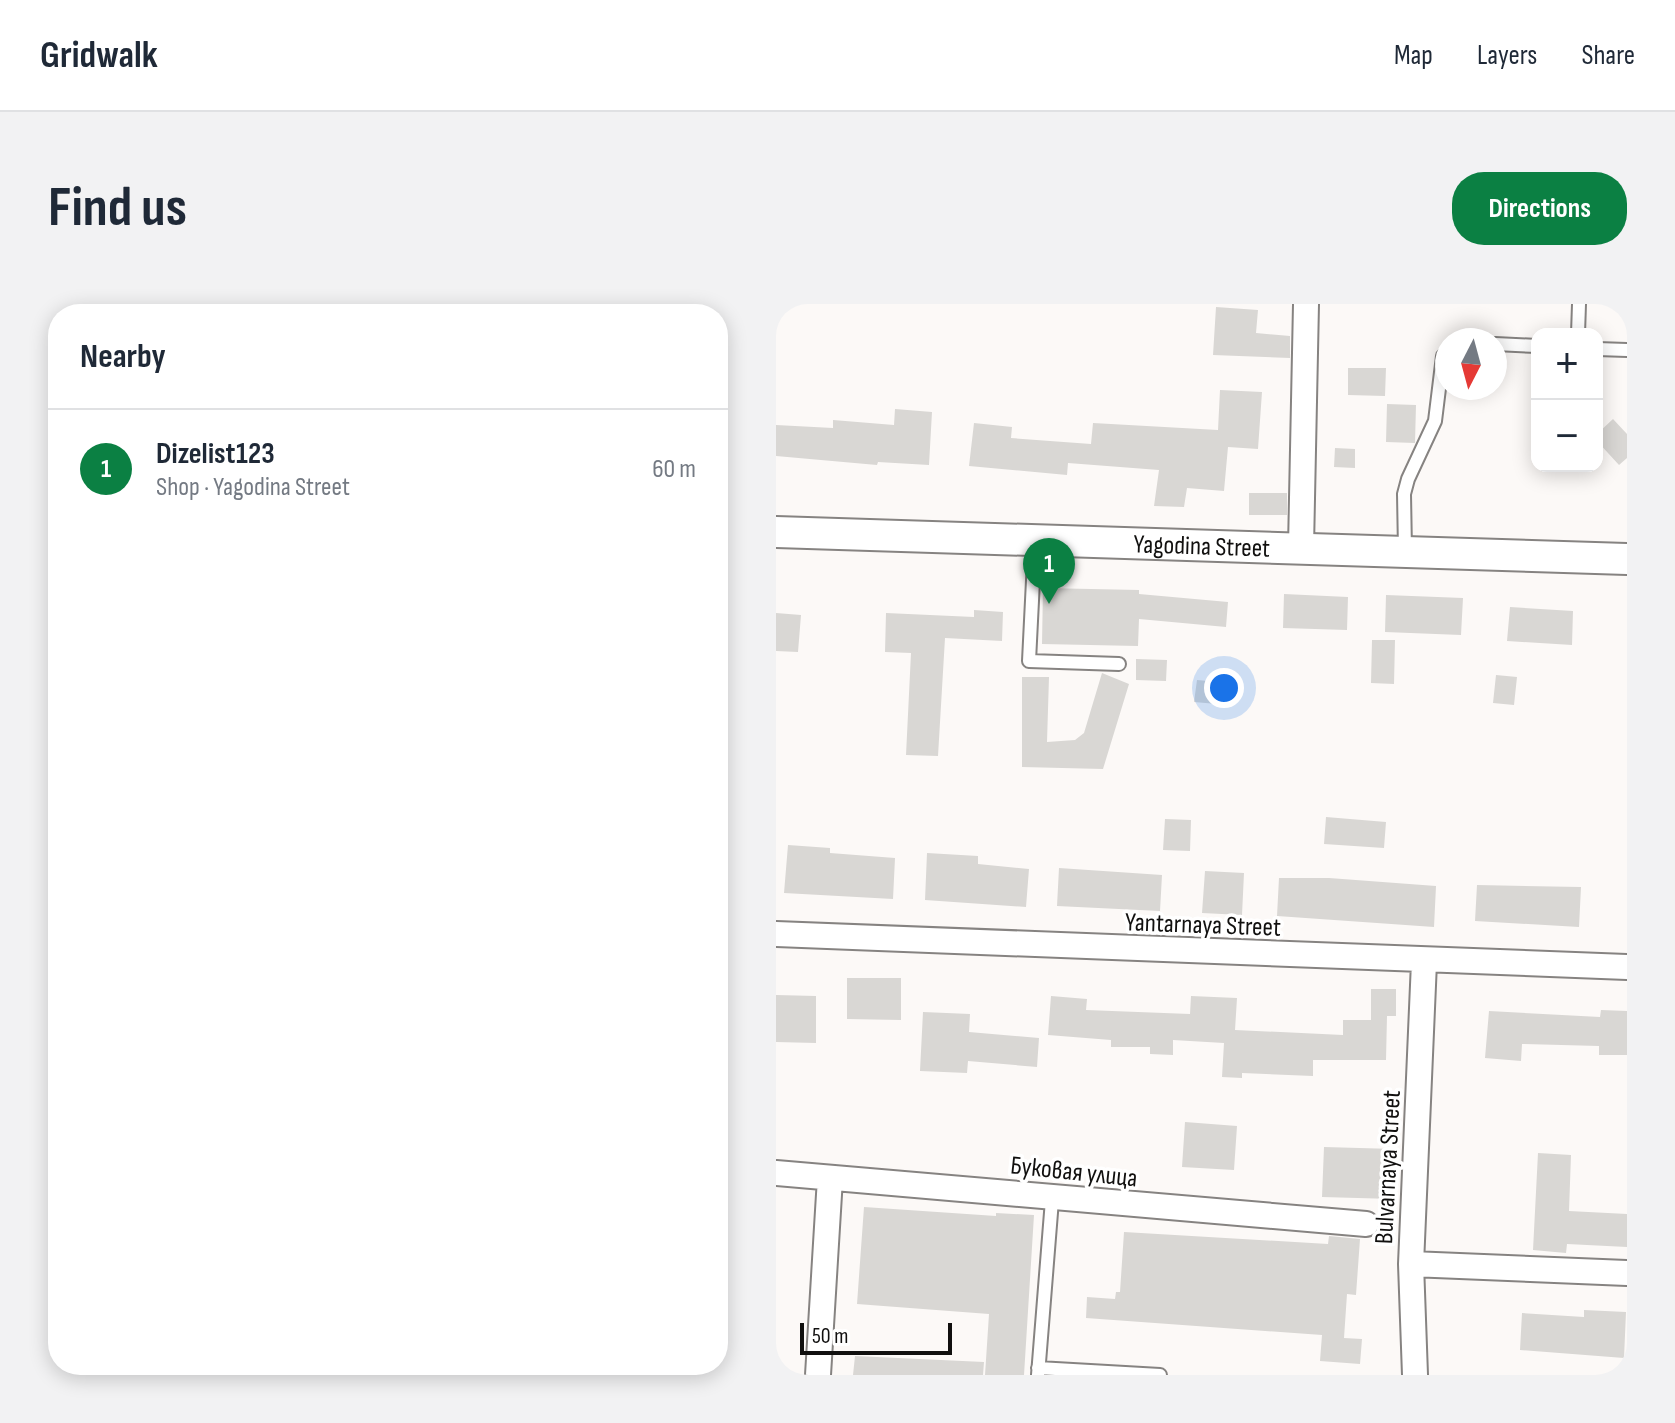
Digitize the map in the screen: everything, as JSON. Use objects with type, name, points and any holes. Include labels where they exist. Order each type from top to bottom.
[{"type":"street","points":[[1301,547],[1306,304]]},
{"type":"street","name":"Yagodina Street","points":[[776,532],[1627,559]]},
{"type":"street","name":"Yantarnaya Street","points":[[776,934],[1424,962],[1627,967]]},
{"type":"street","name":"Bulvarnaya Street","points":[[1415,1375],[1411,1264],[1424,962]]},
{"type":"street","name":"Буковая улица","points":[[776,1173],[1007,1191],[1052,1200],[1366,1224]]},
{"type":"street","points":[[818,1375],[830,1178]]},
{"type":"street","points":[[1411,1264],[1627,1273]]},
{"type":"lane","points":[[1578,328],[1579,304]]},
{"type":"lane","points":[[1507,345],[1531,346]]},
{"type":"lane","points":[[1603,349],[1627,350]]},
{"type":"lane","points":[[1405,550],[1404,494],[1435,421],[1438,400]]},
{"type":"lane","points":[[1035,540],[1029,661],[1119,664]]},
{"type":"lane","points":[[1052,1200],[1038,1371],[1160,1375]]},
{"type":"building","points":[[1216,307],[1258,310],[1256,333],[1290,336],[1290,358],[1213,355]]},
{"type":"building","points":[[1348,368],[1386,368],[1385,396],[1348,395]]},
{"type":"building","points":[[1220,390],[1262,392],[1258,449],[1228,447],[1224,491],[1187,488],[1184,507],[1154,506],[1159,470],[1068,463],[1067,475],[969,466],[974,423],[1012,427],[1011,438],[1091,444],[1093,423],[1218,430]]},
{"type":"building","points":[[1387,404],[1416,405],[1415,443],[1386,442]]},
{"type":"building","points":[[895,409],[932,412],[929,465],[878,462],[877,465],[776,456],[776,425],[833,428],[833,420],[894,425]]},
{"type":"building","points":[[1613,419],[1627,434],[1627,458],[1619,465],[1603,448],[1603,428]]},
{"type":"building","points":[[1335,448],[1355,449],[1355,468],[1334,467]]},
{"type":"building","points":[[1249,493],[1287,493],[1287,515],[1249,515]]},
{"type":"building","points":[[1043,588],[1139,590],[1139,594],[1228,602],[1226,627],[1139,619],[1138,646],[1042,644]]},
{"type":"building","points":[[1284,594],[1348,597],[1347,630],[1283,628]]},
{"type":"building","points":[[1386,595],[1463,598],[1461,635],[1385,632]]},
{"type":"building","points":[[1510,607],[1573,611],[1572,645],[1507,641]]},
{"type":"building","points":[[974,610],[1003,612],[1002,641],[945,638],[938,756],[906,755],[911,653],[885,652],[886,613],[974,617]]},
{"type":"building","points":[[776,613],[801,615],[798,652],[776,651]]},
{"type":"building","points":[[1372,640],[1395,640],[1394,684],[1371,683]]},
{"type":"building","points":[[1136,659],[1167,660],[1166,681],[1136,680]]},
{"type":"building","points":[[1102,673],[1129,684],[1103,769],[1022,767],[1022,677],[1049,677],[1047,742],[1075,740],[1084,733]]},
{"type":"building","points":[[1496,675],[1517,677],[1514,705],[1493,703]]},
{"type":"building","points":[[1197,680],[1219,682],[1217,704],[1194,702]]},
{"type":"building","points":[[1326,817],[1386,822],[1384,848],[1324,844]]},
{"type":"building","points":[[1165,819],[1191,820],[1190,851],[1163,850]]},
{"type":"building","points":[[788,845],[830,848],[830,853],[895,858],[893,899],[784,893]]},
{"type":"building","points":[[927,853],[978,856],[978,864],[1029,869],[1026,907],[925,900]]},
{"type":"building","points":[[1059,868],[1162,875],[1160,911],[1057,906]]},
{"type":"building","points":[[1205,871],[1244,873],[1242,915],[1202,913]]},
{"type":"building","points":[[1279,878],[1329,878],[1436,886],[1434,927],[1277,916]]},
{"type":"building","points":[[1477,885],[1581,887],[1579,927],[1475,921]]},
{"type":"building","points":[[847,978],[901,978],[901,1020],[847,1019]]},
{"type":"building","points":[[1371,989],[1396,989],[1396,1016],[1387,1016],[1386,1060],[1313,1060],[1313,1076],[1242,1073],[1242,1078],[1222,1077],[1224,1043],[1173,1040],[1173,1055],[1150,1054],[1150,1047],[1111,1047],[1111,1040],[1048,1035],[1051,996],[1087,999],[1086,1010],[1190,1014],[1191,996],[1237,998],[1235,1030],[1343,1035],[1343,1020],[1371,1020]]},
{"type":"building","points":[[776,995],[816,996],[816,1043],[776,1042]]},
{"type":"building","points":[[1601,1010],[1627,1011],[1627,1055],[1599,1055],[1599,1046],[1522,1044],[1521,1061],[1485,1058],[1489,1011],[1600,1017]]},
{"type":"building","points":[[923,1012],[970,1014],[969,1032],[1039,1038],[1037,1067],[968,1061],[967,1073],[920,1071]]},
{"type":"building","points":[[1185,1122],[1237,1126],[1234,1170],[1182,1167]]},
{"type":"building","points":[[1324,1147],[1395,1149],[1393,1199],[1322,1197]]},
{"type":"building","points":[[1538,1153],[1571,1155],[1569,1211],[1627,1214],[1627,1247],[1567,1244],[1566,1253],[1533,1250]]},
{"type":"building","points":[[864,1207],[996,1216],[996,1213],[1034,1215],[1024,1375],[985,1375],[989,1314],[857,1304]]},
{"type":"building","points":[[1124,1232],[1328,1244],[1329,1236],[1360,1239],[1356,1295],[1347,1294],[1344,1338],[1362,1339],[1360,1364],[1320,1361],[1322,1335],[1086,1318],[1087,1297],[1115,1299],[1116,1292],[1120,1292]]},
{"type":"building","points":[[1584,1310],[1626,1312],[1624,1358],[1520,1350],[1522,1313],[1584,1317]]},
{"type":"building","points":[[855,1356],[984,1362],[983,1375],[853,1375]]},
{"type":"place","name":"Dizelist123","points":[[1049,604]]}]
